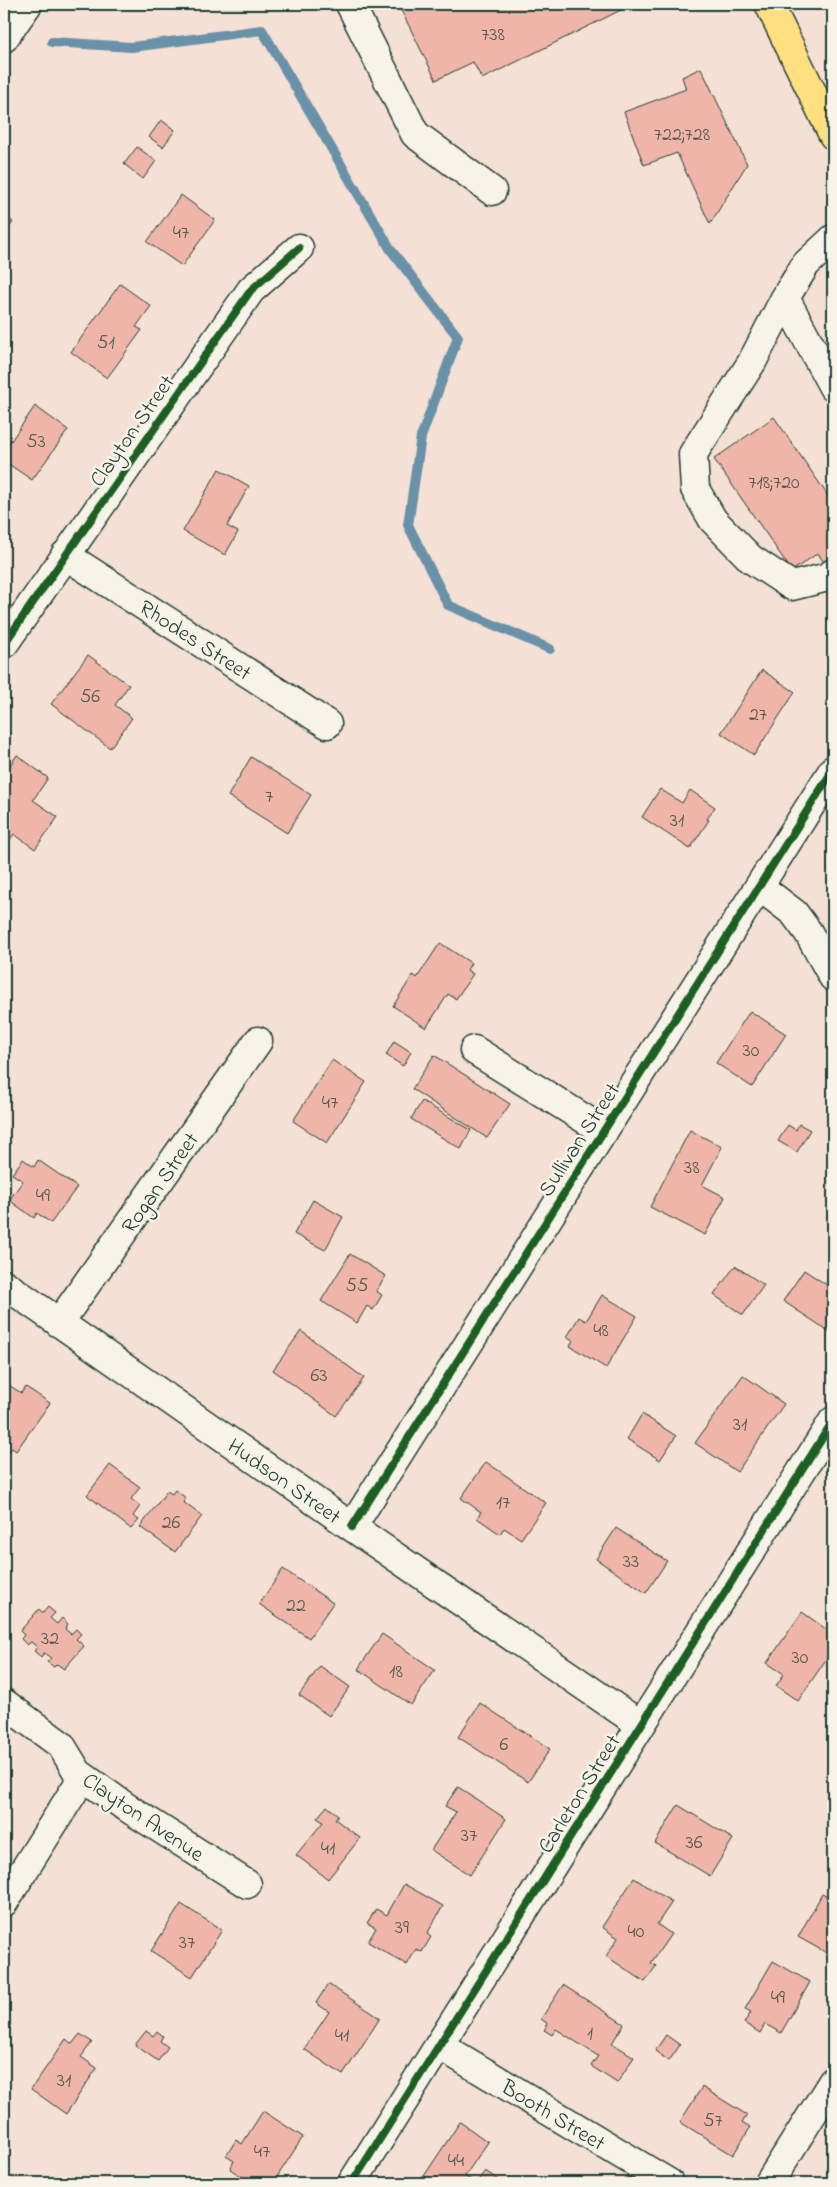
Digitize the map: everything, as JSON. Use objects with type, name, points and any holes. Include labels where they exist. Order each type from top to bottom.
[{"type":"main road","points":[[769,4],[833,135]]},
{"type":"street","points":[[4,38],[28,4]]},
{"type":"street","points":[[350,4],[415,134],[492,191]]},
{"type":"street","points":[[833,239],[806,264],[785,298],[752,362],[693,454],[695,489],[713,520],[751,559],[792,586],[833,574]]},
{"type":"street","name":"Clayton Street","points":[[4,644],[251,290],[299,248]]},
{"type":"street","points":[[785,298],[833,387]]},
{"type":"street","name":"Rhodes Street","points":[[65,555],[326,724]]},
{"type":"street","name":"Sullivan Street","points":[[352,1527],[833,770]]},
{"type":"street","points":[[760,887],[794,913],[808,932],[833,977]]},
{"type":"street","name":"Rogan Street","points":[[59,1323],[258,1041]]},
{"type":"street","points":[[474,1050],[604,1131]]},
{"type":"street","name":"Hudson Street","points":[[4,1284],[352,1527],[642,1725]]},
{"type":"street","name":"Carleton Street","points":[[352,2183],[833,1420]]},
{"type":"street","name":"Clayton Avenue","points":[[4,1703],[61,1744],[78,1773],[122,1805],[247,1884]]},
{"type":"street","points":[[4,1902],[78,1783],[78,1773]]},
{"type":"street","name":"Booth Street","points":[[439,2045],[668,2183]]},
{"type":"street","points":[[769,2183],[833,2081]]},
{"type":"building","points":[[398,4],[633,4],[482,79],[473,62],[436,80]]},
{"type":"building","points":[[701,68],[747,164],[710,224],[677,153],[644,165],[624,112],[686,89],[682,77]]},
{"type":"building","points":[[161,120],[175,130],[163,147],[149,137]]},
{"type":"building","points":[[137,147],[156,161],[143,179],[124,164]]},
{"type":"building","points":[[181,195],[215,220],[182,266],[147,242]]},
{"type":"building","points":[[4,215],[13,222],[4,236]]},
{"type":"building","points":[[120,284],[151,306],[136,327],[142,330],[107,378],[71,352]]},
{"type":"building","points":[[35,406],[68,430],[32,480],[4,461],[4,451]]},
{"type":"building","points":[[774,417],[833,503],[833,559],[825,565],[818,553],[792,571],[714,459]]},
{"type":"building","points":[[219,469],[249,486],[227,526],[238,532],[225,555],[183,531]]},
{"type":"building","points":[[88,655],[129,685],[115,705],[132,718],[110,748],[51,704]]},
{"type":"building","points":[[762,670],[795,692],[754,755],[721,733]]},
{"type":"building","points":[[17,755],[48,778],[33,800],[58,817],[35,849],[14,834],[4,848],[4,774]]},
{"type":"building","points":[[251,757],[311,795],[287,833],[228,796]]},
{"type":"building","points":[[660,789],[682,803],[690,790],[715,807],[690,849],[642,817]]},
{"type":"building","points":[[440,943],[471,963],[467,970],[473,974],[456,999],[448,994],[426,1028],[393,1006],[413,975],[417,978]]},
{"type":"building","points":[[750,1011],[786,1034],[752,1087],[716,1063]]},
{"type":"building","points":[[394,1041],[411,1052],[403,1066],[386,1055]]},
{"type":"building","points":[[434,1055],[510,1104],[487,1138],[412,1089]]},
{"type":"building","points":[[332,1060],[366,1082],[327,1143],[293,1121]]},
{"type":"building","points":[[422,1101],[471,1130],[461,1149],[411,1119]]},
{"type":"building","points":[[799,1124],[810,1130],[797,1152],[778,1141],[788,1125],[796,1130]]},
{"type":"building","points":[[690,1130],[722,1147],[702,1185],[725,1197],[705,1235],[650,1207]]},
{"type":"building","points":[[23,1159],[34,1167],[38,1160],[77,1187],[51,1223],[37,1213],[34,1218],[9,1200],[23,1181],[12,1174]]},
{"type":"building","points":[[313,1200],[343,1217],[325,1250],[294,1234]]},
{"type":"building","points":[[350,1254],[386,1276],[376,1291],[382,1295],[373,1310],[367,1306],[357,1323],[321,1301]]},
{"type":"building","points":[[735,1266],[764,1285],[743,1315],[714,1295]]},
{"type":"building","points":[[804,1270],[833,1289],[833,1327],[830,1332],[783,1301]]},
{"type":"building","points":[[602,1295],[637,1316],[606,1368],[570,1346],[573,1340],[567,1337],[579,1317],[586,1321]]},
{"type":"building","points":[[301,1331],[364,1378],[336,1416],[273,1370]]},
{"type":"building","points":[[743,1375],[784,1404],[737,1472],[695,1443]]},
{"type":"building","points":[[9,1385],[21,1393],[26,1387],[50,1403],[16,1451],[12,1448],[4,1458],[4,1393]]},
{"type":"building","points":[[642,1414],[676,1436],[660,1460],[627,1439]]},
{"type":"building","points":[[486,1462],[546,1503],[521,1539],[504,1528],[500,1534],[477,1518],[481,1512],[461,1498]]},
{"type":"building","points":[[110,1465],[140,1487],[131,1499],[140,1506],[133,1516],[139,1520],[131,1529],[87,1495]]},
{"type":"building","points":[[175,1490],[186,1498],[183,1502],[202,1516],[175,1552],[140,1527],[167,1491],[172,1494]]},
{"type":"building","points":[[616,1528],[667,1561],[646,1593],[596,1559]]},
{"type":"building","points":[[283,1569],[333,1603],[309,1638],[259,1604]]},
{"type":"building","points":[[48,1607],[55,1613],[50,1618],[57,1624],[62,1618],[68,1624],[65,1629],[71,1634],[76,1629],[81,1634],[76,1639],[84,1646],[64,1669],[57,1664],[54,1667],[47,1662],[51,1658],[44,1653],[41,1657],[34,1651],[37,1647],[31,1642],[27,1645],[21,1639],[24,1635],[20,1631],[39,1609],[43,1613]]},
{"type":"building","points":[[802,1612],[833,1634],[833,1649],[798,1701],[776,1686],[784,1674],[767,1663]]},
{"type":"building","points":[[382,1634],[435,1670],[411,1705],[358,1669]]},
{"type":"building","points":[[320,1666],[350,1687],[329,1716],[299,1695]]},
{"type":"building","points":[[480,1703],[550,1749],[528,1782],[458,1737]]},
{"type":"building","points":[[458,1787],[506,1819],[470,1875],[431,1850],[456,1812],[445,1806]]},
{"type":"building","points":[[678,1805],[733,1839],[710,1876],[655,1843]]},
{"type":"building","points":[[327,1806],[338,1815],[335,1819],[360,1838],[328,1879],[296,1855],[323,1822],[317,1818]]},
{"type":"building","points":[[634,1878],[672,1902],[657,1924],[671,1934],[651,1963],[656,1966],[645,1982],[606,1956],[618,1938],[602,1927]]},
{"type":"building","points":[[404,1884],[443,1906],[427,1934],[431,1937],[422,1952],[416,1949],[407,1965],[368,1942],[376,1928],[367,1923],[376,1909],[387,1915]]},
{"type":"building","points":[[822,1894],[833,1900],[832,1956],[798,1937]]},
{"type":"building","points":[[181,1904],[222,1930],[192,1977],[151,1951]]},
{"type":"building","points":[[773,1961],[810,1982],[781,2033],[765,2024],[760,2033],[744,2023],[751,2012],[745,2009]]},
{"type":"building","points":[[328,1984],[380,2018],[343,2075],[304,2049],[329,2012],[316,2003]]},
{"type":"building","points":[[563,1985],[624,2024],[612,2043],[634,2057],[617,2083],[591,2066],[598,2056],[556,2029],[552,2035],[544,2030],[548,2024],[541,2019]]},
{"type":"building","points":[[146,2031],[153,2036],[157,2031],[163,2036],[160,2041],[168,2047],[158,2061],[135,2045]]},
{"type":"building","points":[[80,2034],[92,2042],[81,2057],[97,2068],[66,2114],[31,2089],[66,2039],[72,2044]]},
{"type":"building","points":[[666,2035],[680,2045],[669,2061],[655,2051]]},
{"type":"building","points":[[702,2087],[747,2115],[742,2123],[750,2128],[733,2155],[680,2122]]},
{"type":"building","points":[[263,2111],[303,2137],[273,2183],[252,2183],[230,2169],[234,2161],[226,2156],[236,2140],[242,2144]]},
{"type":"building","points":[[460,2122],[488,2142],[465,2176],[476,2183],[429,2183],[431,2180],[424,2176]]},
{"type":"building","points":[[485,2171],[504,2183],[476,2183]]},
{"type":"waterway","points":[[52,42],[132,47],[262,30],[391,250],[458,337],[421,437],[408,525],[448,605],[550,649]]},
{"type":"cycle path","points":[[4,644],[251,290],[299,248]]},
{"type":"cycle path","points":[[352,1527],[833,770]]},
{"type":"cycle path","points":[[352,2183],[833,1421]]}]
